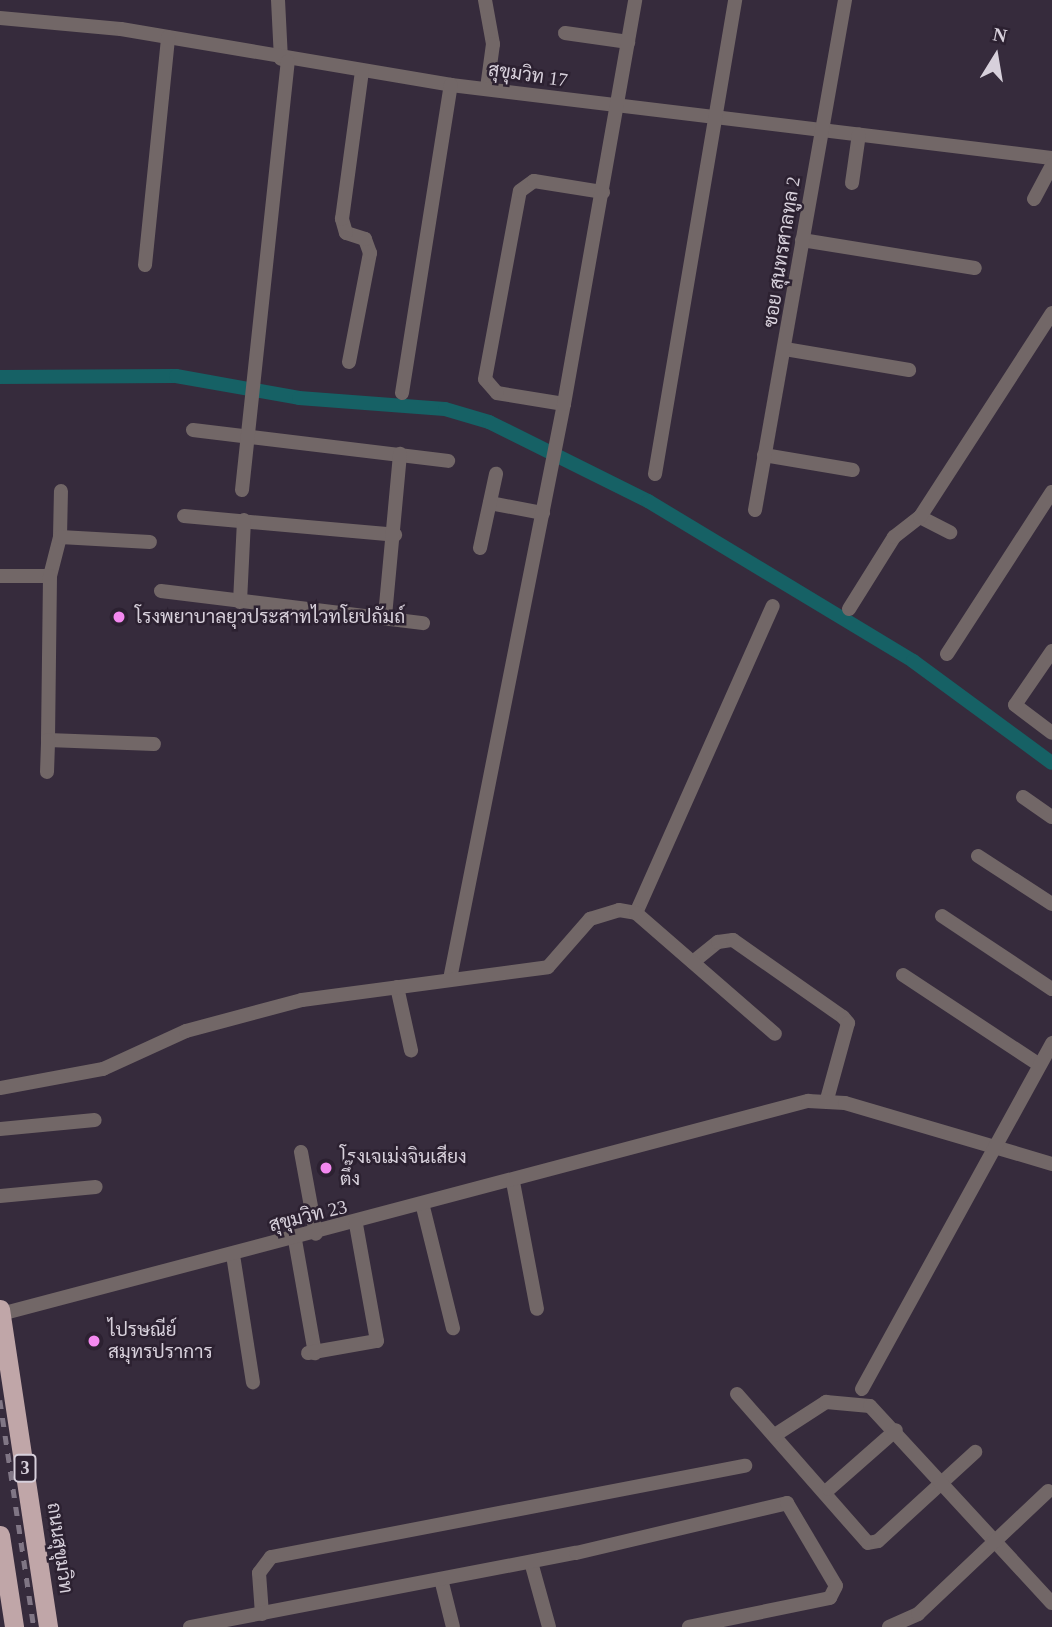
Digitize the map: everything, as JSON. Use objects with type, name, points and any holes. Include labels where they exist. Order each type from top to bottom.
[{"type":"highway","name":"ถนนสุขุมวิท","points":[[0,1312],[48,1627]]},
{"type":"highway","points":[[0,1535],[14,1627]]},
{"type":"street","points":[[242,490],[244,432],[284,60],[278,0]]},
{"type":"street","points":[[485,0],[493,44],[486,88]]},
{"type":"street","points":[[450,979],[564,404],[635,0]]},
{"type":"street","points":[[655,474],[735,0]]},
{"type":"street","name":"ซอย สุนทรศาลทูล 2","points":[[755,510],[845,0]]},
{"type":"street","name":"สุขุมวิท 17","points":[[0,18],[168,37],[284,60],[451,85],[1052,158]]},
{"type":"street","points":[[565,33],[628,42]]},
{"type":"street","points":[[145,265],[168,37]]},
{"type":"street","points":[[349,362],[370,253],[365,239],[346,233],[342,219],[362,71]]},
{"type":"street","points":[[402,393],[451,85]]},
{"type":"street","points":[[852,183],[859,134]]},
{"type":"street","points":[[1034,199],[1052,165]]},
{"type":"street","points":[[564,404],[497,393],[485,379],[520,191],[534,181],[603,192]]},
{"type":"street","points":[[802,240],[975,268]]},
{"type":"street","points":[[849,609],[894,537],[920,517],[1052,313]]},
{"type":"street","points":[[785,349],[909,370]]},
{"type":"street","points":[[193,430],[244,432],[448,461]]},
{"type":"street","points":[[385,616],[395,535],[400,454]]},
{"type":"street","points":[[764,455],[853,470]]},
{"type":"street","points":[[480,548],[496,474]]},
{"type":"street","points":[[47,772],[50,576],[60,537],[61,491]]},
{"type":"street","points":[[947,654],[1052,492]]},
{"type":"street","points":[[490,503],[542,513]]},
{"type":"street","points":[[184,516],[395,535]]},
{"type":"street","points":[[920,517],[950,532]]},
{"type":"street","points":[[240,602],[244,520]]},
{"type":"street","points":[[60,537],[150,542]]},
{"type":"street","points":[[0,576],[50,576]]},
{"type":"street","points":[[161,591],[240,602],[385,616],[423,623]]},
{"type":"street","points":[[636,913],[773,606]]},
{"type":"street","points":[[1052,650],[1015,705],[1052,733]]},
{"type":"street","points":[[48,740],[154,744]]},
{"type":"street","points":[[1023,797],[1052,817]]},
{"type":"street","points":[[978,856],[1052,904]]},
{"type":"street","points":[[0,1088],[103,1069],[186,1031],[302,1000],[548,967],[590,919],[619,910],[636,913],[775,1034]]},
{"type":"street","points":[[942,916],[1052,989]]},
{"type":"street","points":[[693,962],[718,942],[741,943],[844,1017],[846,1033],[827,1099],[1052,1164]]},
{"type":"street","points":[[903,975],[1038,1064]]},
{"type":"street","points":[[397,987],[411,1050]]},
{"type":"street","points":[[862,1389],[991,1146],[1052,1043]]},
{"type":"street","name":"สุขุมวิท 23","points":[[0,1312],[295,1240],[827,1099]]},
{"type":"street","points":[[0,1129],[95,1120]]},
{"type":"street","points":[[300,1152],[316,1234]]},
{"type":"street","points":[[513,1182],[537,1309]]},
{"type":"street","points":[[0,1196],[96,1187]]},
{"type":"street","points":[[423,1207],[453,1328]]},
{"type":"street","points":[[295,1240],[311,1353],[377,1341],[356,1224]]},
{"type":"street","points":[[233,1255],[253,1382]]},
{"type":"street","points":[[737,1394],[868,1543],[878,1541],[975,1452]]},
{"type":"street","points":[[775,1435],[826,1402],[870,1406],[896,1430],[992,1544],[1052,1604]]},
{"type":"street","points":[[829,1489],[896,1430]]},
{"type":"street","points":[[262,1614],[259,1573],[271,1557],[745,1466]]},
{"type":"street","points":[[889,1627],[918,1614],[1048,1491]]},
{"type":"street","points":[[190,1627],[531,1562],[787,1503],[836,1586],[830,1598],[689,1627]]},
{"type":"street","points":[[531,1562],[549,1627]]},
{"type":"street","points":[[441,1579],[453,1627]]},
{"type":"waterway","points":[[0,377],[176,376],[299,398],[445,409],[489,422],[648,501],[913,661],[1052,763]]},
{"type":"railway","points":[[0,1400],[34,1627]]},
{"type":"place","name":"โรงพยาบาลยุวประสาทไวทโยปถัมถ์","points":[[119,617]]},
{"type":"place","name":"โรงเจเม่งจินเสียง ตึ๊ง","points":[[326,1168]]},
{"type":"place","name":"ไปรษณีย์ สมุทรปราการ","points":[[94,1341]]}]
